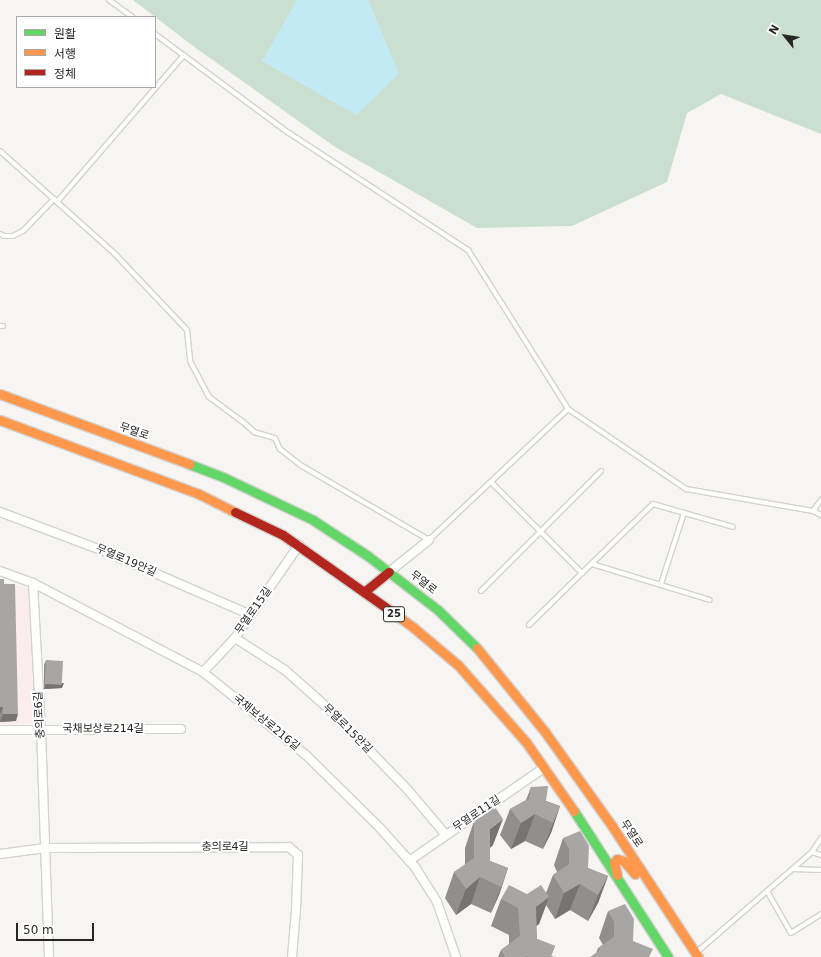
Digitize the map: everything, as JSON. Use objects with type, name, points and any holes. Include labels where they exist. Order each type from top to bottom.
[{"type":"main road","name":"무열로","points":[[0,394],[223,477],[314,520],[389,572],[438,610],[478,648],[546,732],[612,826],[697,955]]},
{"type":"main road","name":"25","points":[[2,420],[199,494],[283,535],[414,628],[458,665],[526,742],[617,877],[668,957]]},
{"type":"main road","points":[[364,592],[389,572]]},
{"type":"main road","points":[[617,877],[614,862],[617,859],[624,862],[640,879],[653,889]]},
{"type":"street","points":[[0,430],[2,420]]},
{"type":"street","name":"무열로19안길","points":[[0,512],[104,551],[251,614]]},
{"type":"street","points":[[389,572],[429,540]]},
{"type":"street","name":"무열로15길","points":[[203,672],[235,638],[299,545]]},
{"type":"street","name":"국채보상로216길","points":[[0,572],[33,583],[203,672],[306,755],[380,828],[409,861],[437,902],[456,957]]},
{"type":"street","name":"충의로6길","points":[[33,583],[41,729],[49,957]]},
{"type":"street","name":"무열로15안길","points":[[235,638],[285,670],[331,712],[408,790],[446,835]]},
{"type":"street","name":"국채보상로214길","points":[[0,730],[181,729]]},
{"type":"street","name":"무열로11길","points":[[409,861],[544,768]]},
{"type":"street","name":"충의로4길","points":[[46,848],[289,847],[298,855],[296,910],[292,957]]},
{"type":"street","points":[[0,854],[46,848]]},
{"type":"lane","points":[[109,0],[131,16]]},
{"type":"lane","points":[[156,35],[289,134],[468,250],[568,409],[686,489],[814,511],[821,515]]},
{"type":"lane","points":[[156,87],[184,55]]},
{"type":"lane","points":[[0,234],[4,236],[13,236],[24,231],[55,201],[155,88]]},
{"type":"lane","points":[[0,151],[114,253],[187,330],[190,361],[209,397],[254,432],[275,438],[280,449],[302,466],[429,540],[568,409]]},
{"type":"lane","points":[[481,591],[601,472]]},
{"type":"lane","points":[[491,482],[582,573]]},
{"type":"lane","points":[[814,511],[821,500]]},
{"type":"lane","points":[[529,625],[653,504],[733,527]]},
{"type":"lane","points":[[661,584],[684,513]]},
{"type":"lane","points":[[592,564],[710,600]]},
{"type":"lane","points":[[697,955],[812,852],[821,838]]},
{"type":"lane","points":[[812,852],[821,855]]},
{"type":"lane","points":[[793,868],[821,870]]},
{"type":"lane","points":[[767,891],[791,933],[821,914]]},
{"type":"shaded area","points":[[0,581],[28,589],[36,718],[29,724],[0,724]]},
{"type":"green space","points":[[133,0],[821,0],[821,134],[721,94],[687,113],[667,182],[572,226],[477,228],[335,147],[193,46],[156,18],[156,16],[154,16]]},
{"type":"water","points":[[297,0],[368,0],[399,74],[356,115],[262,61]]},
{"type":"building","points":[[0,579],[4,579],[4,584],[15,584],[18,714],[3,714],[3,707],[0,707]]},
{"type":"building","points":[[46,660],[63,661],[62,685],[45,684]]},
{"type":"building","points":[[548,786],[546,801],[560,806],[553,823],[535,814],[521,823],[510,809],[529,799],[531,787]]},
{"type":"building","points":[[495,807],[503,819],[490,829],[490,861],[508,868],[501,887],[480,877],[466,889],[454,872],[474,858],[474,821]]},
{"type":"building","points":[[580,831],[589,846],[588,868],[608,876],[598,895],[580,884],[564,893],[553,875],[569,864],[569,849],[563,838]]},
{"type":"building","points":[[509,885],[527,894],[541,885],[549,897],[536,907],[537,939],[555,946],[551,956],[554,957],[505,957],[501,950],[520,936],[518,908],[501,899]]},
{"type":"building","points":[[625,904],[634,919],[633,941],[653,949],[649,957],[590,957],[600,950],[598,948],[614,937],[614,922],[608,911]]},
{"type":"traffic: fast","points":[[189,464],[223,477],[313,520],[368,556],[438,610],[477,648]]},
{"type":"traffic: fast","points":[[574,811],[668,957]]},
{"type":"traffic: slow","points":[[0,394],[189,464]]},
{"type":"traffic: slow","points":[[0,420],[199,494],[235,512]]},
{"type":"traffic: slow","points":[[388,609],[414,628],[458,665],[526,742],[574,811]]},
{"type":"traffic: slow","points":[[477,648],[545,732],[612,826],[698,957]]},
{"type":"traffic: slow","points":[[617,875],[614,862],[617,859],[624,861],[635,874]]},
{"type":"traffic: jam","points":[[235,512],[283,535],[388,609]]},
{"type":"traffic: jam","points":[[364,592],[389,572]]}]
